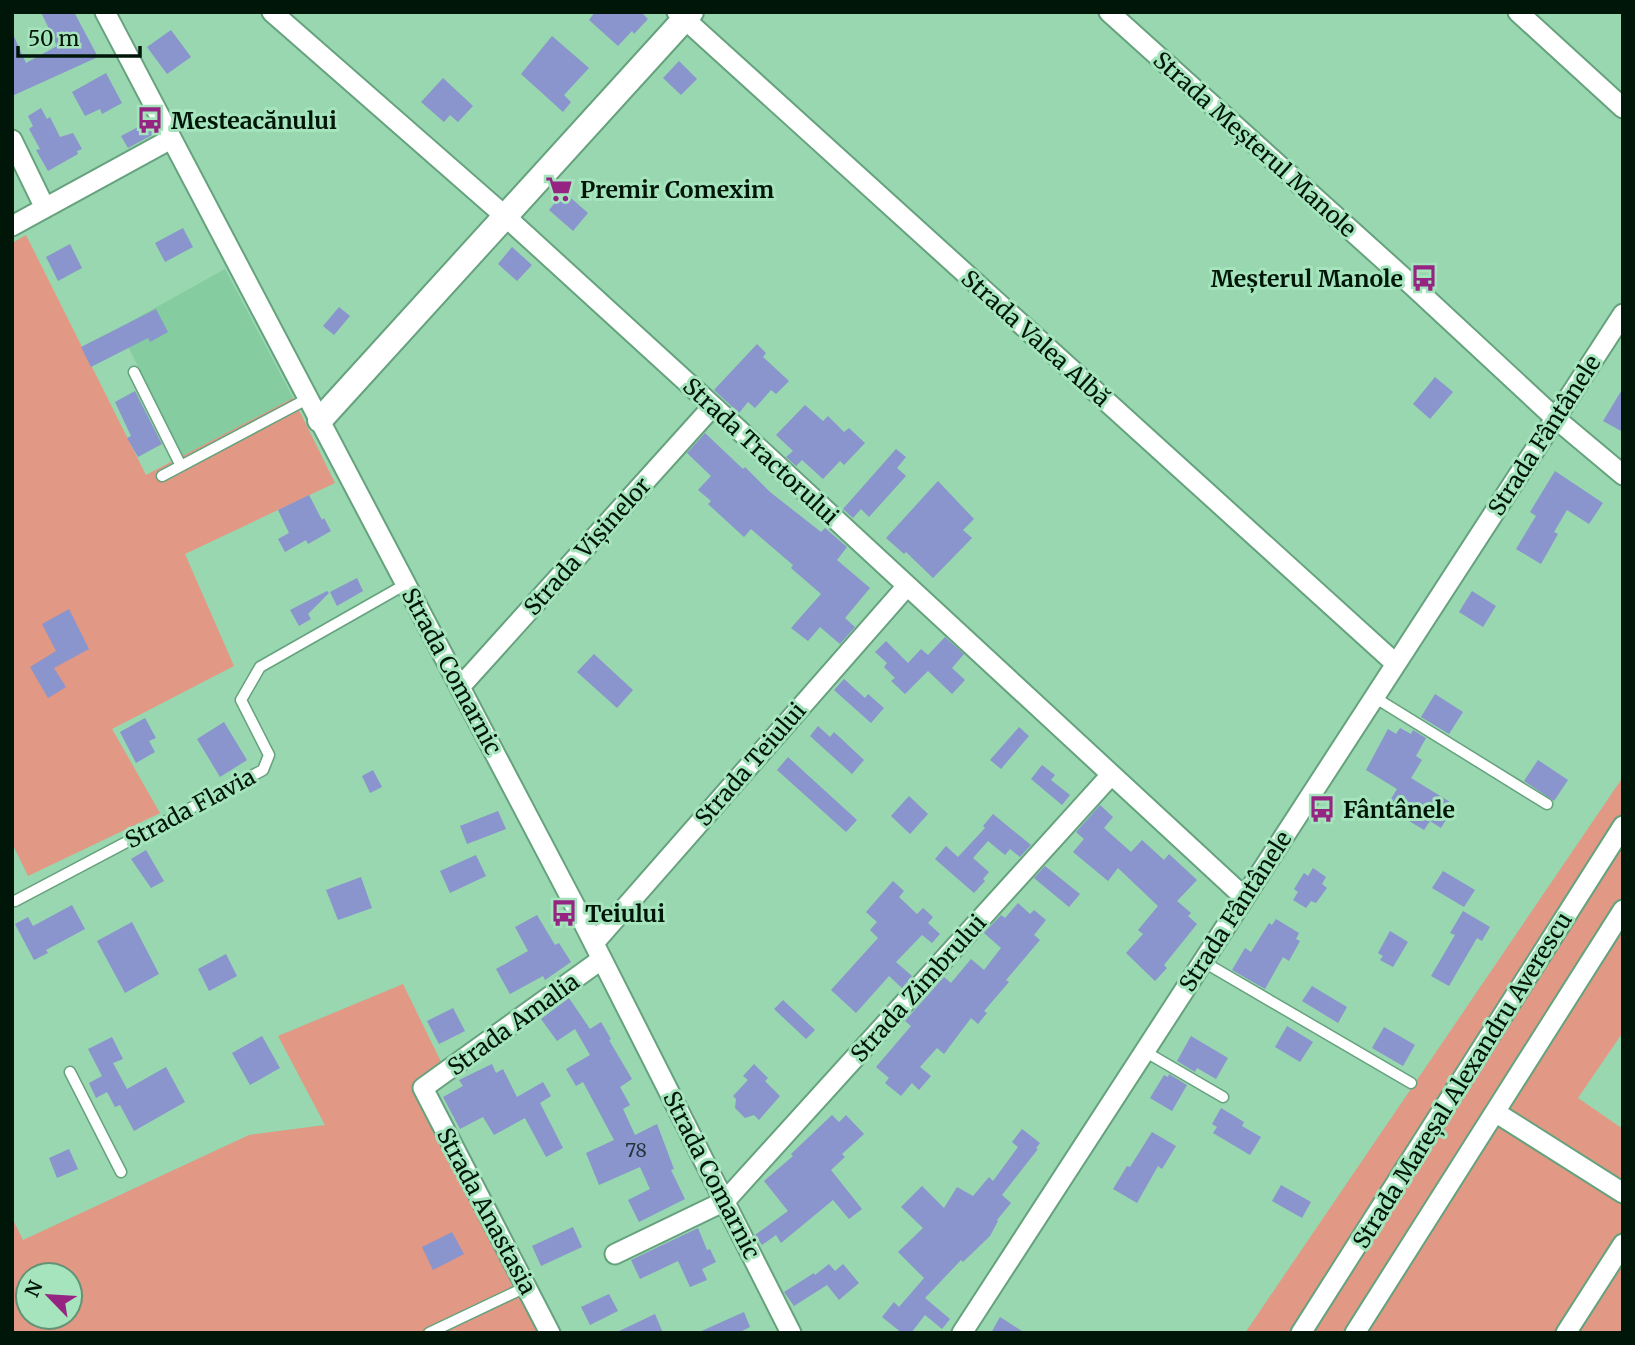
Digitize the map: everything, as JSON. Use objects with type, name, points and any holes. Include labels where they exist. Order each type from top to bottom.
[{"type":"street","name":"Strada Comarnic","points":[[105,12],[598,951],[792,1333]]},
{"type":"street","name":"Strada Tractorului","points":[[272,12],[506,217],[1244,897]]},
{"type":"street","name":"Strada Meșterul Manole","points":[[1109,12],[1555,418],[1623,475]]},
{"type":"street","points":[[1518,12],[1623,108]]},
{"type":"street","points":[[315,409],[506,217],[684,15]]},
{"type":"street","name":"Strada Valea Albă","points":[[684,15],[1395,663]]},
{"type":"street","points":[[12,226],[171,139]]},
{"type":"street","points":[[12,140],[45,208]]},
{"type":"street","name":"Strada Fântânele","points":[[962,1333],[1623,314]]},
{"type":"street","name":"Strada Vișinelor","points":[[460,687],[713,406]]},
{"type":"street","name":"Strada Teiului","points":[[598,951],[907,586]]},
{"type":"street","name":"Strada Zimbrului","points":[[725,1201],[1111,775]]},
{"type":"street","name":"Strada Mareșal Alexandru Averescu","points":[[1301,1333],[1623,826]]},
{"type":"street","name":"Strada Mareșal Alexandru Averescu","points":[[1355,1333],[1623,910]]},
{"type":"street","name":"Strada Amalia","points":[[423,1088],[598,951]]},
{"type":"street","name":"Strada Anastasia","points":[[423,1088],[550,1333]]},
{"type":"street","points":[[1495,1112],[1623,1193]]},
{"type":"street","points":[[615,1254],[725,1201]]},
{"type":"street","points":[[1566,1333],[1623,1244]]},
{"type":"lane","points":[[134,372],[181,466]]},
{"type":"lane","points":[[162,476],[315,409]]},
{"type":"lane","name":"Strada Flavia","points":[[15,901],[263,770],[269,755],[241,700],[260,667],[406,584]]},
{"type":"lane","points":[[1373,697],[1547,804]]},
{"type":"lane","points":[[1202,961],[1411,1083]]},
{"type":"lane","points":[[1144,1051],[1223,1097]]},
{"type":"lane","points":[[70,1072],[121,1172]]},
{"type":"lane","points":[[429,1333],[526,1287]]},
{"type":"shaded area","points":[[26,235],[146,475],[293,398],[335,483],[185,554],[234,666],[112,729],[160,813],[28,876],[12,843],[12,243]]},
{"type":"shaded area","points":[[225,269],[293,398],[183,457],[119,328]]},
{"type":"shaded area","points":[[1623,777],[1623,1032],[1578,1098],[1623,1129],[1623,1333],[1245,1333]]},
{"type":"shaded area","points":[[403,984],[443,1066],[413,1084],[543,1333],[458,1333],[456,1330],[450,1333],[12,1333],[12,1218],[23,1240],[249,1135],[325,1125],[278,1036]]},
{"type":"building","points":[[41,12],[74,12],[98,57],[12,96],[12,32],[26,63],[57,46]]},
{"type":"building","points":[[595,12],[641,12],[648,19],[618,46],[589,20]]},
{"type":"building","points":[[171,30],[191,57],[167,74],[147,47]]},
{"type":"building","points":[[552,36],[589,68],[564,95],[571,102],[563,112],[521,74]]},
{"type":"building","points":[[679,61],[697,79],[681,95],[663,78]]},
{"type":"building","points":[[106,73],[122,103],[102,114],[100,109],[85,116],[72,92]]},
{"type":"building","points":[[443,78],[473,106],[458,122],[450,115],[444,122],[421,102]]},
{"type":"building","points":[[41,108],[47,119],[50,117],[60,137],[73,133],[82,149],[48,171],[36,150],[40,149],[29,129],[33,126],[28,116]]},
{"type":"building","points":[[142,125],[143,128],[149,125],[154,134],[128,148],[121,136]]},
{"type":"building","points":[[564,192],[588,213],[573,231],[549,210]]},
{"type":"building","points":[[183,228],[193,247],[165,262],[155,243]]},
{"type":"building","points":[[70,244],[82,268],[58,281],[46,257]]},
{"type":"building","points":[[512,247],[532,265],[517,281],[498,264]]},
{"type":"building","points":[[339,307],[350,316],[334,335],[323,326]]},
{"type":"building","points":[[156,309],[168,332],[150,342],[148,338],[91,367],[81,347]]},
{"type":"building","points":[[757,344],[766,353],[763,357],[789,381],[776,394],[771,390],[755,408],[748,402],[739,413],[714,390]]},
{"type":"building","points":[[1435,377],[1453,392],[1430,419],[1413,404]]},
{"type":"building","points":[[1623,388],[1623,432],[1603,421]]},
{"type":"building","points":[[135,391],[162,444],[138,457],[127,438],[131,436],[115,402]]},
{"type":"building","points":[[805,405],[823,421],[828,416],[844,432],[849,428],[865,443],[844,465],[840,461],[823,479],[802,460],[796,466],[786,457],[793,451],[776,435]]},
{"type":"building","points":[[705,433],[770,492],[821,532],[825,528],[847,547],[837,560],[870,588],[845,618],[855,627],[840,644],[820,627],[808,641],[791,628],[821,594],[791,568],[793,565],[751,529],[744,537],[708,504],[711,501],[698,490],[711,476],[687,453]]},
{"type":"building","points":[[896,449],[906,457],[897,468],[906,476],[869,517],[861,509],[853,518],[843,509]]},
{"type":"building","points":[[1555,471],[1603,503],[1589,524],[1567,510],[1554,532],[1558,534],[1541,564],[1516,549],[1536,516],[1530,512]]},
{"type":"building","points":[[938,481],[974,519],[963,530],[972,538],[933,578],[906,552],[904,554],[886,538]]},
{"type":"building","points":[[309,495],[331,531],[308,544],[306,540],[285,552],[278,539],[289,533],[278,510]]},
{"type":"building","points":[[357,578],[363,591],[337,606],[330,592]]},
{"type":"building","points":[[327,591],[329,593],[308,614],[311,619],[299,626],[290,610]]},
{"type":"building","points":[[1472,591],[1496,606],[1483,627],[1459,612]]},
{"type":"building","points":[[69,609],[89,649],[54,668],[66,687],[48,698],[30,667],[56,651],[42,624]]},
{"type":"building","points":[[945,637],[964,654],[952,668],[965,680],[952,694],[928,671],[905,694],[891,681],[895,678],[884,667],[887,663],[875,652],[886,641],[908,663],[921,649],[928,655]]},
{"type":"building","points":[[594,654],[633,690],[617,708],[577,672]]},
{"type":"building","points":[[844,679],[865,698],[868,694],[884,708],[871,723],[834,690]]},
{"type":"building","points":[[1435,694],[1463,712],[1449,734],[1421,717]]},
{"type":"building","points":[[145,718],[156,738],[149,741],[155,752],[136,763],[120,732]]},
{"type":"building","points":[[224,722],[247,760],[220,777],[197,739]]},
{"type":"building","points":[[818,726],[830,737],[834,732],[864,760],[852,774],[810,736]]},
{"type":"building","points":[[1019,727],[1029,736],[1001,769],[990,760]]},
{"type":"building","points":[[1400,728],[1411,734],[1413,730],[1426,738],[1416,756],[1422,760],[1411,778],[1455,805],[1441,828],[1430,821],[1424,830],[1386,807],[1397,789],[1366,770],[1388,729],[1396,734]]},
{"type":"building","points":[[788,757],[857,820],[846,832],[777,770]]},
{"type":"building","points":[[1538,760],[1568,780],[1554,801],[1524,781]]},
{"type":"building","points":[[1042,765],[1055,775],[1051,780],[1070,795],[1062,805],[1031,779]]},
{"type":"building","points":[[373,770],[382,787],[370,793],[362,776]]},
{"type":"building","points":[[909,796],[928,814],[910,834],[891,816]]},
{"type":"building","points":[[1100,805],[1113,817],[1104,828],[1131,852],[1142,840],[1164,860],[1169,854],[1197,880],[1177,901],[1191,913],[1188,916],[1197,924],[1164,965],[1167,968],[1155,981],[1126,953],[1143,934],[1138,930],[1158,906],[1118,868],[1108,881],[1073,852],[1084,839],[1076,832]]},
{"type":"building","points":[[498,811],[506,829],[467,844],[460,826]]},
{"type":"building","points":[[993,814],[1031,845],[1020,857],[1010,849],[1005,855],[988,841],[973,858],[989,872],[974,893],[935,859],[946,846],[958,857],[985,828],[983,826]]},
{"type":"building","points":[[146,850],[164,881],[151,888],[131,859]]},
{"type":"building","points":[[476,855],[486,876],[450,893],[440,871]]},
{"type":"building","points":[[1045,866],[1080,894],[1069,907],[1034,878]]},
{"type":"building","points":[[1313,868],[1326,877],[1322,884],[1327,888],[1316,903],[1311,901],[1306,908],[1293,900],[1298,892],[1294,889],[1304,873],[1308,876]]},
{"type":"building","points":[[1443,871],[1475,890],[1464,907],[1432,888]]},
{"type":"building","points":[[361,877],[372,908],[338,920],[326,890]]},
{"type":"building","points":[[893,881],[904,891],[899,897],[917,914],[923,908],[933,917],[928,923],[940,934],[932,943],[922,935],[896,962],[912,976],[902,988],[889,976],[856,1013],[831,990],[878,938],[870,930],[877,922],[866,912]]},
{"type":"building","points":[[1018,903],[1030,914],[1034,910],[1046,920],[1034,935],[1040,940],[1006,980],[1009,982],[984,1011],[987,1013],[978,1024],[971,1018],[944,1054],[937,1048],[920,1067],[931,1076],[919,1090],[912,1083],[901,1096],[885,1083],[889,1078],[876,1067],[911,1026],[905,1021],[944,977],[951,983],[971,959],[984,970],[1001,948],[984,933],[1001,915],[1005,918]]},
{"type":"building","points":[[72,905],[85,929],[46,950],[48,953],[34,960],[15,924],[28,917],[33,926]]},
{"type":"building","points":[[1463,911],[1490,927],[1482,941],[1477,938],[1449,986],[1431,976],[1455,935],[1450,933]]},
{"type":"building","points":[[537,915],[555,945],[559,943],[571,962],[545,980],[543,976],[510,994],[496,969],[528,951],[515,927]]},
{"type":"building","points":[[1276,919],[1299,933],[1296,939],[1300,941],[1289,961],[1283,957],[1265,989],[1232,970],[1245,948],[1251,952],[1269,923],[1272,925]]},
{"type":"building","points":[[132,922],[159,974],[125,993],[97,941]]},
{"type":"building","points":[[1390,931],[1408,942],[1393,967],[1380,960],[1383,956],[1378,953]]},
{"type":"building","points":[[226,954],[237,976],[209,991],[198,969]]},
{"type":"building","points":[[1312,986],[1347,1007],[1338,1023],[1302,1001]]},
{"type":"building","points":[[569,998],[590,1029],[601,1022],[611,1039],[609,1040],[632,1079],[620,1087],[630,1105],[623,1109],[635,1135],[657,1124],[674,1169],[671,1170],[685,1199],[639,1222],[628,1200],[650,1189],[640,1167],[599,1185],[586,1153],[614,1140],[583,1082],[576,1086],[566,1069],[590,1055],[575,1029],[557,1041],[541,1019]]},
{"type":"building","points":[[783,1000],[815,1030],[806,1039],[774,1009]]},
{"type":"building","points":[[453,1008],[465,1031],[439,1044],[427,1021]]},
{"type":"building","points":[[1287,1026],[1313,1042],[1300,1062],[1275,1047]]},
{"type":"building","points":[[1384,1027],[1415,1045],[1403,1066],[1372,1048]]},
{"type":"building","points":[[262,1036],[280,1068],[250,1085],[232,1053]]},
{"type":"building","points":[[1191,1036],[1228,1058],[1216,1079],[1197,1068],[1195,1072],[1177,1061]]},
{"type":"building","points":[[112,1037],[123,1059],[113,1063],[127,1089],[166,1067],[185,1102],[134,1131],[120,1105],[115,1107],[107,1092],[96,1098],[89,1083],[102,1076],[88,1049]]},
{"type":"building","points":[[492,1064],[496,1073],[503,1069],[517,1097],[543,1082],[551,1096],[540,1103],[563,1148],[546,1157],[525,1118],[494,1135],[483,1117],[460,1129],[443,1097],[463,1086],[459,1080]]},
{"type":"building","points":[[754,1064],[768,1078],[765,1081],[780,1096],[759,1120],[754,1115],[745,1118],[735,1108],[736,1099],[733,1096],[748,1080],[743,1076]]},
{"type":"building","points":[[1169,1074],[1187,1085],[1172,1111],[1150,1098],[1164,1075],[1168,1077]]},
{"type":"building","points":[[1221,1108],[1244,1122],[1242,1126],[1261,1137],[1250,1155],[1213,1133],[1217,1127],[1212,1124]]},
{"type":"building","points":[[832,1115],[839,1122],[846,1115],[864,1134],[842,1154],[845,1157],[831,1170],[862,1209],[849,1219],[833,1200],[781,1243],[776,1235],[762,1245],[755,1235],[788,1211],[764,1181],[793,1156],[791,1154]]},
{"type":"building","points":[[1022,1129],[1040,1143],[1002,1195],[1011,1203],[997,1220],[990,1236],[963,1262],[961,1260],[925,1298],[950,1319],[942,1329],[925,1315],[911,1333],[902,1333],[882,1317],[894,1302],[899,1307],[924,1278],[898,1252],[923,1228],[901,1207],[922,1186],[944,1208],[957,1187],[973,1196],[989,1177],[993,1181],[1018,1147],[1012,1142]]},
{"type":"building","points":[[1152,1132],[1176,1146],[1162,1169],[1158,1166],[1137,1203],[1113,1189]]},
{"type":"building","points":[[69,1149],[78,1169],[57,1178],[49,1158]]},
{"type":"building","points":[[1281,1185],[1311,1202],[1302,1218],[1272,1201]]},
{"type":"building","points":[[573,1227],[582,1247],[541,1266],[532,1246]]},
{"type":"building","points":[[698,1228],[707,1250],[710,1249],[716,1262],[702,1269],[707,1280],[690,1287],[678,1261],[640,1279],[631,1260]]},
{"type":"building","points":[[452,1232],[464,1254],[433,1270],[422,1247]]},
{"type":"building","points":[[829,1264],[835,1271],[843,1264],[859,1283],[839,1300],[827,1285],[794,1306],[784,1292]]},
{"type":"building","points":[[609,1294],[618,1311],[590,1325],[581,1307]]},
{"type":"building","points":[[744,1312],[750,1327],[738,1333],[697,1333]]},
{"type":"building","points":[[655,1314],[663,1333],[615,1333]]},
{"type":"building","points":[[1000,1317],[1025,1333],[991,1333]]},
{"type":"place","name":"Mesteacănului","points":[[150,120]]},
{"type":"place","name":"Premir Comexim","points":[[559,189]]},
{"type":"place","name":"Meșterul Manole","points":[[1424,278]]},
{"type":"place","name":"Fântânele","points":[[1322,809]]},
{"type":"place","name":"Teiului","points":[[564,913]]}]
